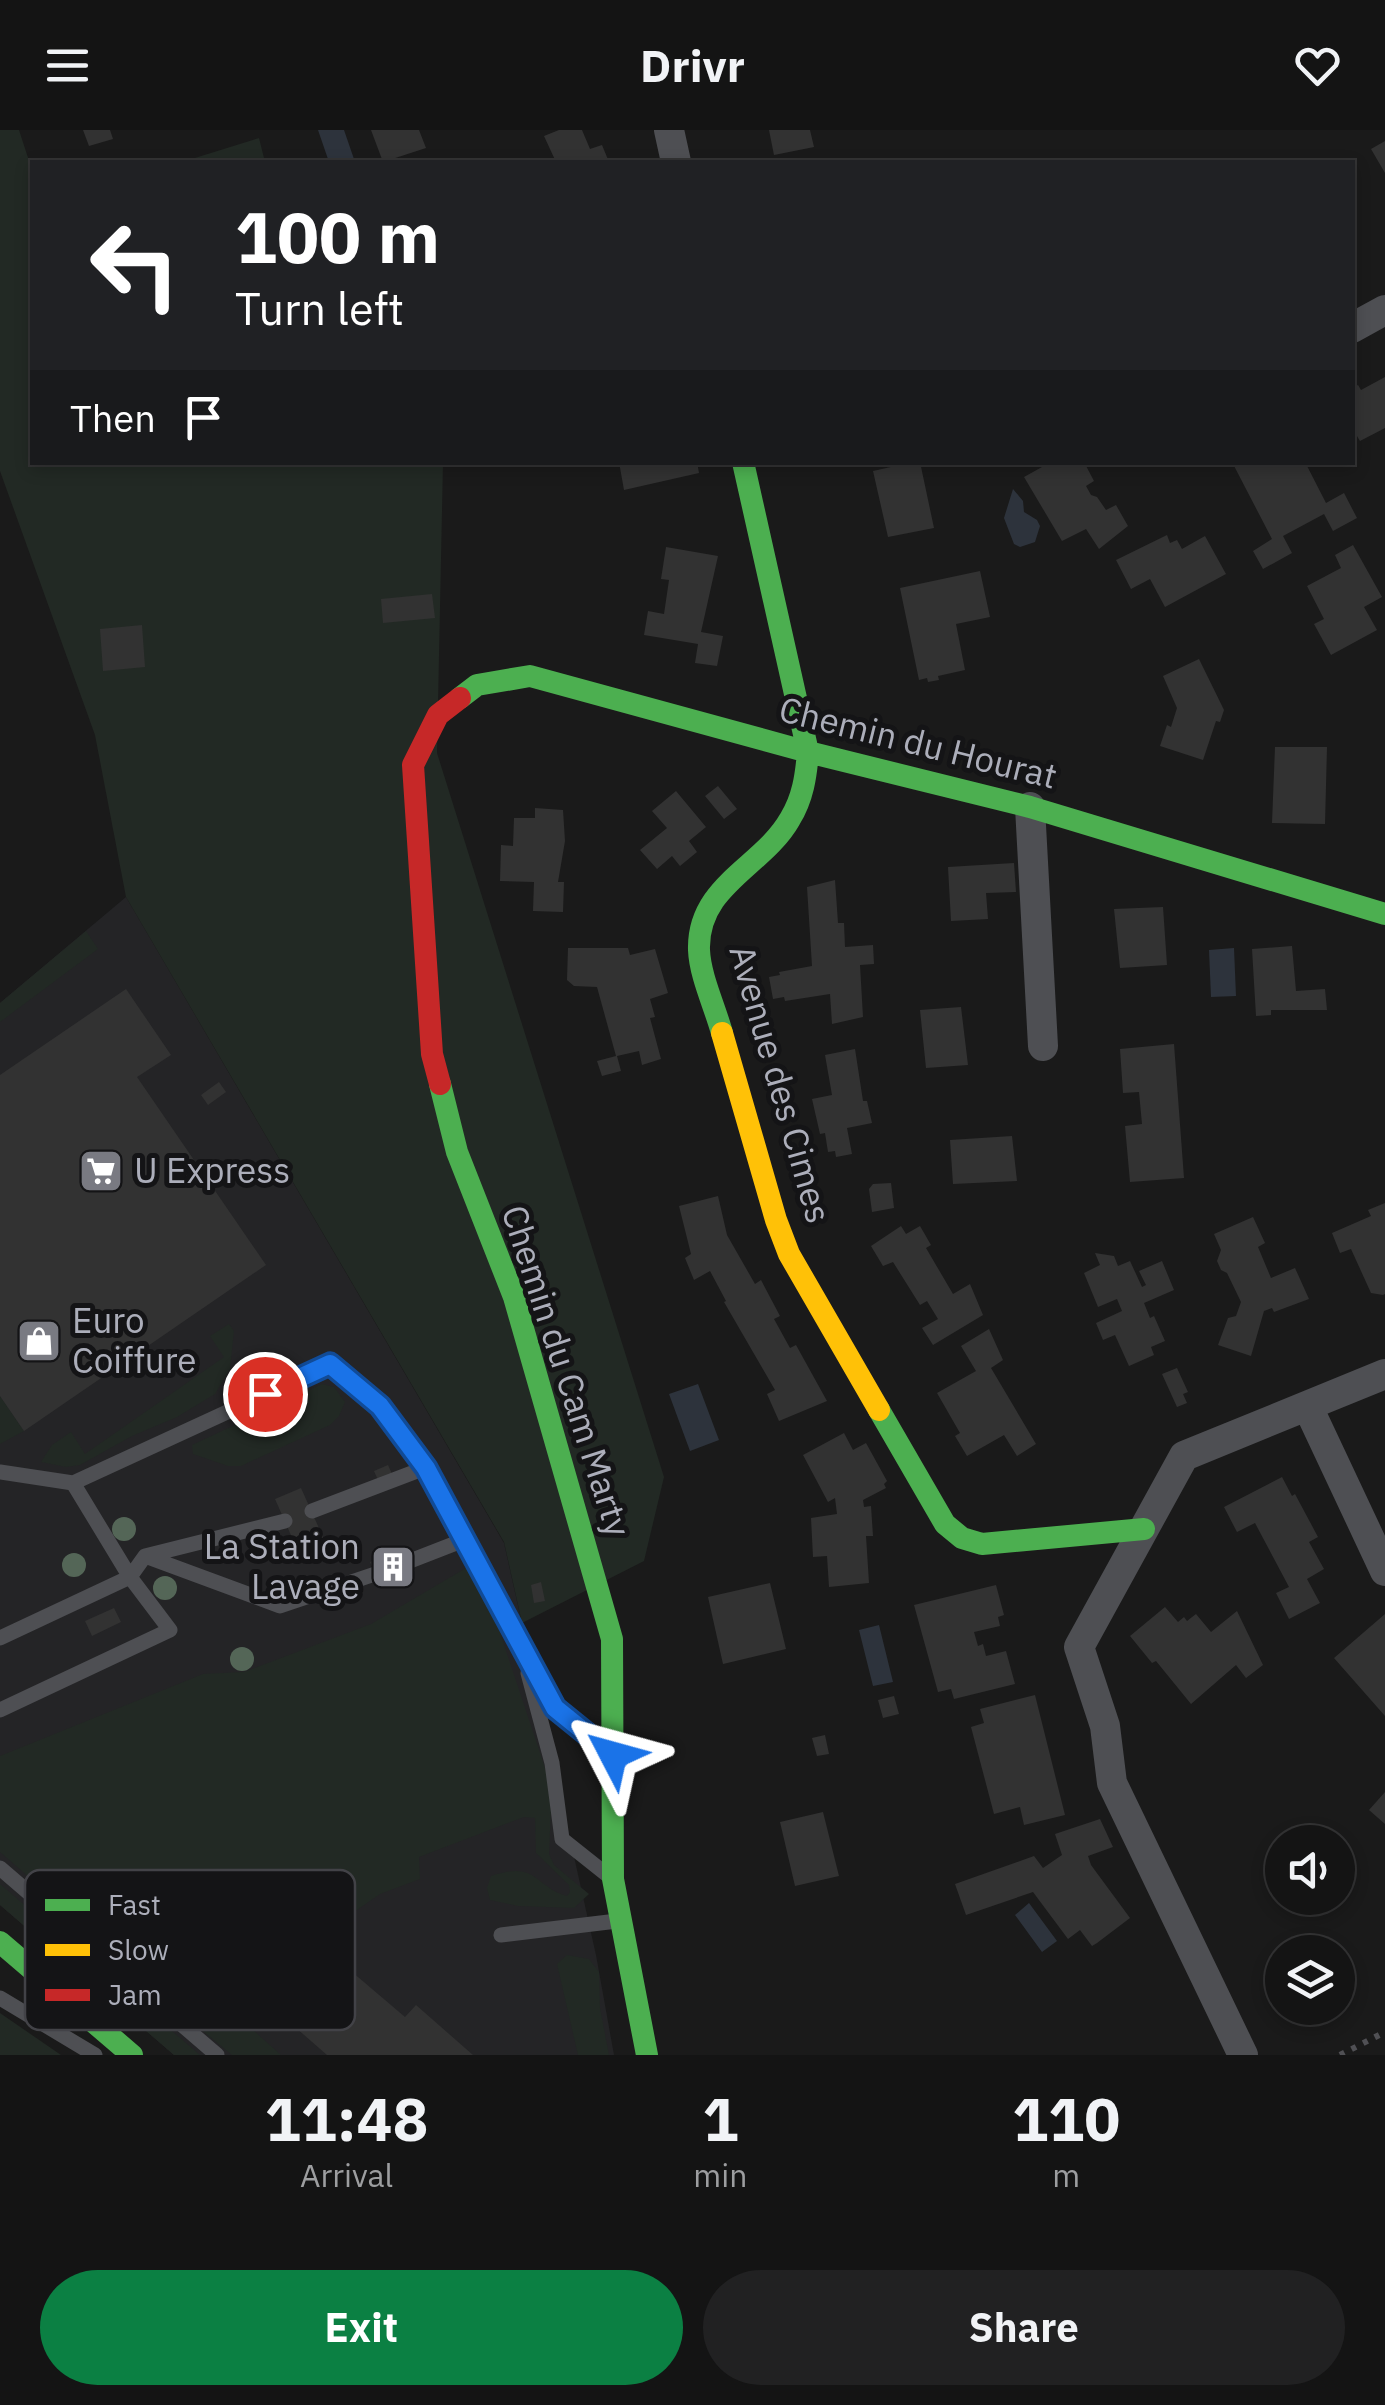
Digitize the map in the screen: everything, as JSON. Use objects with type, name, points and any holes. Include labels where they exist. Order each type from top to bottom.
[{"type":"street","points":[[669,130],[676,160]]},
{"type":"street","points":[[1355,326],[1385,310]]},
{"type":"street","name":"Avenue des Cimes","points":[[744,465],[808,752],[806,783],[790,822],[714,898],[702,920],[698,952],[776,1220],[790,1254],[946,1524],[962,1538],[982,1544],[1144,1529]]},
{"type":"street","name":"Chemin du Hourat","points":[[438,715],[477,685],[530,676],[808,752],[1030,807],[1385,914]]},
{"type":"street","name":"Chemin du Cam Marty","points":[[438,715],[412,765],[432,1054],[457,1152],[514,1297],[612,1639],[614,1879],[647,2055]]},
{"type":"street","points":[[1030,807],[1043,1046]]},
{"type":"street","points":[[1243,2055],[1112,1783],[1105,1726],[1079,1648],[1184,1456],[1385,1374]]},
{"type":"street","points":[[1308,1407],[1385,1571]]},
{"type":"street","points":[[0,1942],[25,1963]]},
{"type":"street","points":[[103,2030],[132,2055]]},
{"type":"lane","points":[[0,1472],[73,1484],[330,1364],[380,1406],[426,1468],[555,1708],[613,1755]]},
{"type":"lane","points":[[312,1511],[426,1468]]},
{"type":"lane","points":[[0,1710],[170,1630],[130,1578],[73,1484]]},
{"type":"lane","points":[[0,1638],[130,1578],[145,1556],[285,1522]]},
{"type":"lane","points":[[410,1561],[464,1540]]},
{"type":"lane","points":[[145,1556],[280,1606],[375,1574]]},
{"type":"lane","points":[[522,1649],[552,1763],[562,1839],[614,1879]]},
{"type":"lane","points":[[0,1868],[25,1890]]},
{"type":"lane","points":[[501,1935],[622,1920]]},
{"type":"lane","points":[[0,1998],[25,2013]]},
{"type":"lane","points":[[53,2030],[95,2055]]},
{"type":"lane","points":[[187,2030],[217,2055]]},
{"type":"path","points":[[1340,2055],[1385,2032]]},
{"type":"shaded area","points":[[0,130],[19,130],[30,164],[30,465],[443,465],[437,753],[664,1477],[644,1561],[522,1623],[504,1542],[126,897],[95,735],[0,471]]},
{"type":"shaded area","points":[[318,130],[344,130],[354,160],[328,160]]},
{"type":"shaded area","points":[[259,138],[264,160],[188,160]]},
{"type":"shaded area","points":[[1013,489],[1023,501],[1024,512],[1040,526],[1035,542],[1020,547],[1014,544],[1004,518]]},
{"type":"shaded area","points":[[126,897],[504,1543],[596,1955],[614,2055],[174,2055],[145,2030],[355,2030],[355,1870],[25,1870],[25,1927],[0,1905],[0,1003]]},
{"type":"shaded area","points":[[86,931],[98,949],[0,1022],[0,1003]]},
{"type":"shaded area","points":[[1234,948],[1236,996],[1211,997],[1209,950]]},
{"type":"shaded area","points":[[229,1324],[234,1331],[230,1369],[215,1394],[80,1465],[66,1467],[41,1462],[52,1445],[71,1432],[85,1454],[224,1357],[210,1336]]},
{"type":"shaded area","points":[[322,1384],[334,1387],[345,1402],[330,1425],[241,1466],[228,1466],[193,1454],[192,1445]]},
{"type":"shaded area","points":[[698,1384],[719,1440],[690,1451],[669,1394]]},
{"type":"shaded area","points":[[0,1396],[24,1431],[0,1444]]},
{"type":"shaded area","points":[[466,1568],[494,1615],[547,1774],[551,1808],[549,1854],[554,1865],[589,1894],[574,1908],[518,1906],[490,1900],[487,1888],[491,1876],[506,1872],[527,1873],[556,1892],[567,1896],[570,1892],[569,1885],[536,1853],[535,1818],[524,1817],[419,1857],[420,1879],[380,1894],[355,1911],[355,1870],[25,1870],[25,1874],[0,1852],[0,1756],[203,1674],[244,1672],[371,1624]]},
{"type":"shaded area","points":[[879,1625],[893,1682],[873,1686],[859,1630]]},
{"type":"shaded area","points":[[0,1884],[25,1905],[25,1927],[0,1905]]},
{"type":"shaded area","points":[[1029,1903],[1057,1941],[1042,1952],[1015,1915]]},
{"type":"shaded area","points":[[567,1955],[589,1959],[599,1972],[600,2008],[609,2055],[578,2055],[557,1964]]},
{"type":"shaded area","points":[[0,2013],[61,2055],[0,2055]]},
{"type":"shaded area","points":[[145,2030],[171,2030],[200,2055],[174,2055]]},
{"type":"shaded area","points":[[202,2030],[253,2030],[281,2055],[232,2055]]},
{"type":"building","points":[[83,130],[110,130],[113,139],[89,146]]},
{"type":"building","points":[[371,130],[419,130],[426,148],[382,160]]},
{"type":"building","points":[[559,130],[582,130],[590,149],[602,145],[608,160],[555,160],[544,136]]},
{"type":"building","points":[[769,130],[810,130],[814,147],[774,155]]},
{"type":"building","points":[[1385,141],[1385,173],[1371,149]]},
{"type":"building","points":[[1385,377],[1385,428],[1360,441],[1355,433],[1355,386],[1361,390]]},
{"type":"building","points":[[620,465],[698,465],[699,473],[624,490]]},
{"type":"building","points":[[921,465],[934,528],[888,537],[873,471]]},
{"type":"building","points":[[1046,465],[1086,465],[1094,481],[1086,486],[1091,495],[1106,510],[1116,505],[1128,526],[1099,549],[1086,529],[1062,541],[1024,477]]},
{"type":"building","points":[[1234,465],[1307,465],[1326,503],[1344,493],[1357,518],[1333,531],[1324,514],[1283,536],[1292,553],[1263,569],[1253,551],[1272,539]]},
{"type":"building","points":[[1167,535],[1170,543],[1177,540],[1182,549],[1205,536],[1226,574],[1165,607],[1150,579],[1131,589],[1116,560]]},
{"type":"building","points":[[1353,545],[1382,597],[1364,607],[1377,630],[1331,655],[1314,624],[1324,619],[1307,586],[1341,568],[1335,555]]},
{"type":"building","points":[[666,547],[718,556],[701,632],[723,636],[717,666],[695,663],[698,644],[644,635],[648,611],[664,614],[669,580],[661,579]]},
{"type":"building","points":[[980,571],[990,617],[956,624],[965,670],[938,676],[939,680],[919,680],[900,588]]},
{"type":"building","points":[[432,594],[435,618],[383,623],[381,599]]},
{"type":"building","points":[[142,625],[145,667],[103,671],[100,629]]},
{"type":"building","points":[[1199,659],[1224,710],[1220,722],[1216,721],[1203,760],[1160,746],[1177,708],[1163,676]]},
{"type":"building","points":[[1275,747],[1327,747],[1325,824],[1272,823]]},
{"type":"building","points":[[718,786],[737,809],[724,819],[705,796]]},
{"type":"building","points":[[676,791],[706,827],[689,841],[697,852],[680,866],[672,856],[657,869],[640,850],[667,828],[652,811]]},
{"type":"building","points":[[535,808],[563,810],[565,841],[558,882],[564,882],[563,912],[533,911],[534,882],[500,881],[501,845],[513,846],[514,818],[535,818]]},
{"type":"building","points":[[1014,863],[1016,892],[986,893],[988,919],[951,921],[948,867]]},
{"type":"building","points":[[835,880],[838,923],[844,923],[845,947],[873,945],[874,964],[860,965],[863,1017],[832,1024],[830,994],[785,1001],[784,997],[773,999],[769,977],[812,966],[807,887]]},
{"type":"building","points":[[1163,907],[1167,965],[1120,968],[1114,909]]},
{"type":"building","points":[[1292,946],[1296,991],[1325,989],[1327,1010],[1271,1010],[1271,1015],[1256,1016],[1252,949]]},
{"type":"building","points":[[568,948],[628,948],[630,955],[655,949],[668,993],[650,999],[655,1017],[650,1018],[661,1059],[642,1065],[639,1051],[617,1056],[621,1071],[602,1076],[597,1061],[616,1056],[597,987],[574,986],[567,980]]},
{"type":"building","name":"U Express","points":[[126,989],[171,1055],[137,1077],[266,1265],[24,1431],[0,1396],[0,1075]]},
{"type":"building","points":[[961,1007],[968,1065],[926,1068],[920,1010]]},
{"type":"building","points":[[1174,1044],[1184,1178],[1130,1182],[1125,1126],[1142,1124],[1139,1092],[1123,1093],[1120,1049]]},
{"type":"building","points":[[855,1049],[863,1101],[867,1101],[872,1123],[847,1128],[852,1154],[836,1157],[835,1151],[828,1152],[825,1133],[820,1134],[812,1099],[832,1095],[825,1055]]},
{"type":"building","points":[[219,1082],[226,1092],[208,1105],[201,1095]]},
{"type":"building","points":[[1012,1136],[1017,1181],[953,1184],[950,1140]]},
{"type":"building","points":[[891,1183],[894,1208],[872,1212],[869,1189],[873,1184]]},
{"type":"building","points":[[718,1196],[727,1235],[755,1284],[761,1280],[780,1316],[774,1319],[790,1348],[796,1345],[827,1401],[779,1421],[767,1394],[775,1390],[710,1271],[694,1280],[685,1258],[691,1254],[679,1206]]},
{"type":"building","points":[[1385,1203],[1383,1295],[1371,1293],[1351,1249],[1340,1253],[1332,1233],[1371,1216],[1368,1210]]},
{"type":"building","points":[[1253,1217],[1265,1243],[1258,1247],[1271,1278],[1295,1268],[1309,1299],[1274,1312],[1272,1308],[1264,1311],[1251,1356],[1218,1345],[1228,1318],[1236,1316],[1241,1302],[1217,1261],[1221,1250],[1214,1234]]},
{"type":"building","points":[[901,1226],[906,1234],[920,1226],[931,1245],[926,1248],[953,1294],[970,1284],[983,1315],[933,1345],[922,1328],[938,1319],[927,1301],[920,1305],[893,1262],[883,1266],[871,1246]]},
{"type":"building","points":[[1095,1253],[1114,1256],[1118,1266],[1130,1261],[1142,1287],[1146,1285],[1139,1271],[1162,1261],[1174,1290],[1144,1303],[1165,1341],[1151,1347],[1154,1355],[1129,1366],[1115,1335],[1103,1340],[1096,1323],[1122,1311],[1117,1299],[1098,1307],[1084,1273],[1100,1265]]},
{"type":"building","points":[[989,1329],[1003,1360],[991,1368],[1036,1444],[1017,1456],[1004,1435],[967,1456],[955,1436],[960,1433],[937,1393],[976,1371],[961,1346]]},
{"type":"building","points":[[1177,1368],[1188,1392],[1183,1394],[1187,1403],[1177,1407],[1162,1374]]},
{"type":"building","points":[[844,1433],[853,1450],[866,1443],[887,1481],[886,1488],[863,1500],[864,1507],[871,1506],[873,1536],[866,1536],[869,1583],[829,1587],[827,1556],[813,1557],[811,1518],[837,1514],[835,1498],[828,1502],[803,1455]]},
{"type":"building","points":[[388,1465],[392,1474],[378,1480],[374,1471]]},
{"type":"building","points":[[1282,1477],[1318,1537],[1309,1542],[1324,1569],[1307,1579],[1320,1603],[1289,1619],[1276,1593],[1289,1587],[1255,1523],[1237,1532],[1224,1507]]},
{"type":"building","points":[[301,1488],[327,1546],[301,1558],[275,1499]]},
{"type":"building","name":"La Station Lavage","points":[[404,1547],[415,1571],[381,1587],[370,1562]]},
{"type":"building","points":[[541,1582],[545,1601],[534,1603],[531,1585]]},
{"type":"building","points":[[770,1583],[786,1649],[723,1664],[708,1597]]},
{"type":"building","points":[[996,1585],[1004,1615],[998,1617],[1000,1626],[974,1632],[986,1656],[1006,1651],[1015,1684],[954,1699],[951,1689],[938,1692],[914,1605]]},
{"type":"building","points":[[1165,1607],[1178,1622],[1196,1614],[1211,1632],[1237,1611],[1263,1665],[1246,1678],[1236,1665],[1191,1704],[1130,1636]]},
{"type":"building","points":[[114,1608],[121,1622],[92,1636],[85,1621]]},
{"type":"building","points":[[1385,1614],[1385,1716],[1334,1658]]},
{"type":"building","points":[[1035,1695],[1065,1815],[1024,1825],[1020,1807],[994,1814],[971,1727],[984,1723],[980,1709]]},
{"type":"building","points":[[894,1696],[899,1714],[883,1718],[878,1700]]},
{"type":"building","points":[[825,1735],[829,1754],[817,1756],[812,1738]]},
{"type":"building","points":[[1385,1792],[1385,1824],[1369,1810]]},
{"type":"building","points":[[823,1812],[839,1876],[795,1886],[780,1822]]},
{"type":"building","points":[[1100,1819],[1113,1847],[1088,1856],[1130,1918],[1097,1943],[1092,1946],[1080,1930],[1068,1939],[1033,1892],[966,1915],[955,1884],[1034,1856],[1043,1868],[1062,1855],[1055,1834]]},
{"type":"building","points":[[355,1974],[405,2017],[416,2005],[473,2055],[327,2055],[298,2030],[355,2030]]},
{"type":"traffic: fast","points":[[722,1033],[700,960],[701,928],[720,893],[764,851],[790,819],[803,787],[808,752],[744,465]]},
{"type":"traffic: fast","points":[[460,698],[477,685],[530,676],[808,752],[1030,807],[1385,914]]},
{"type":"traffic: fast","points":[[440,1084],[457,1152],[514,1297],[612,1639],[613,1879],[647,2055]]},
{"type":"traffic: fast","points":[[879,1410],[945,1524],[962,1538],[982,1544],[1144,1529]]},
{"type":"traffic: fast","points":[[0,1942],[25,1963]]},
{"type":"traffic: fast","points":[[103,2030],[132,2055]]},
{"type":"traffic: slow","points":[[722,1033],[789,1254],[879,1410]]},
{"type":"traffic: jam","points":[[440,1084],[432,1054],[413,765],[438,715],[460,698]]},
{"type":"place","name":"U Express","points":[[101,1171]]},
{"type":"place","name":"Euro Coiffure","points":[[39,1341]]},
{"type":"place","name":"La Station Lavage","points":[[393,1567]]},
{"type":"route","points":[[265,1394],[330,1364],[380,1406],[426,1468],[555,1708],[613,1755]]}]
